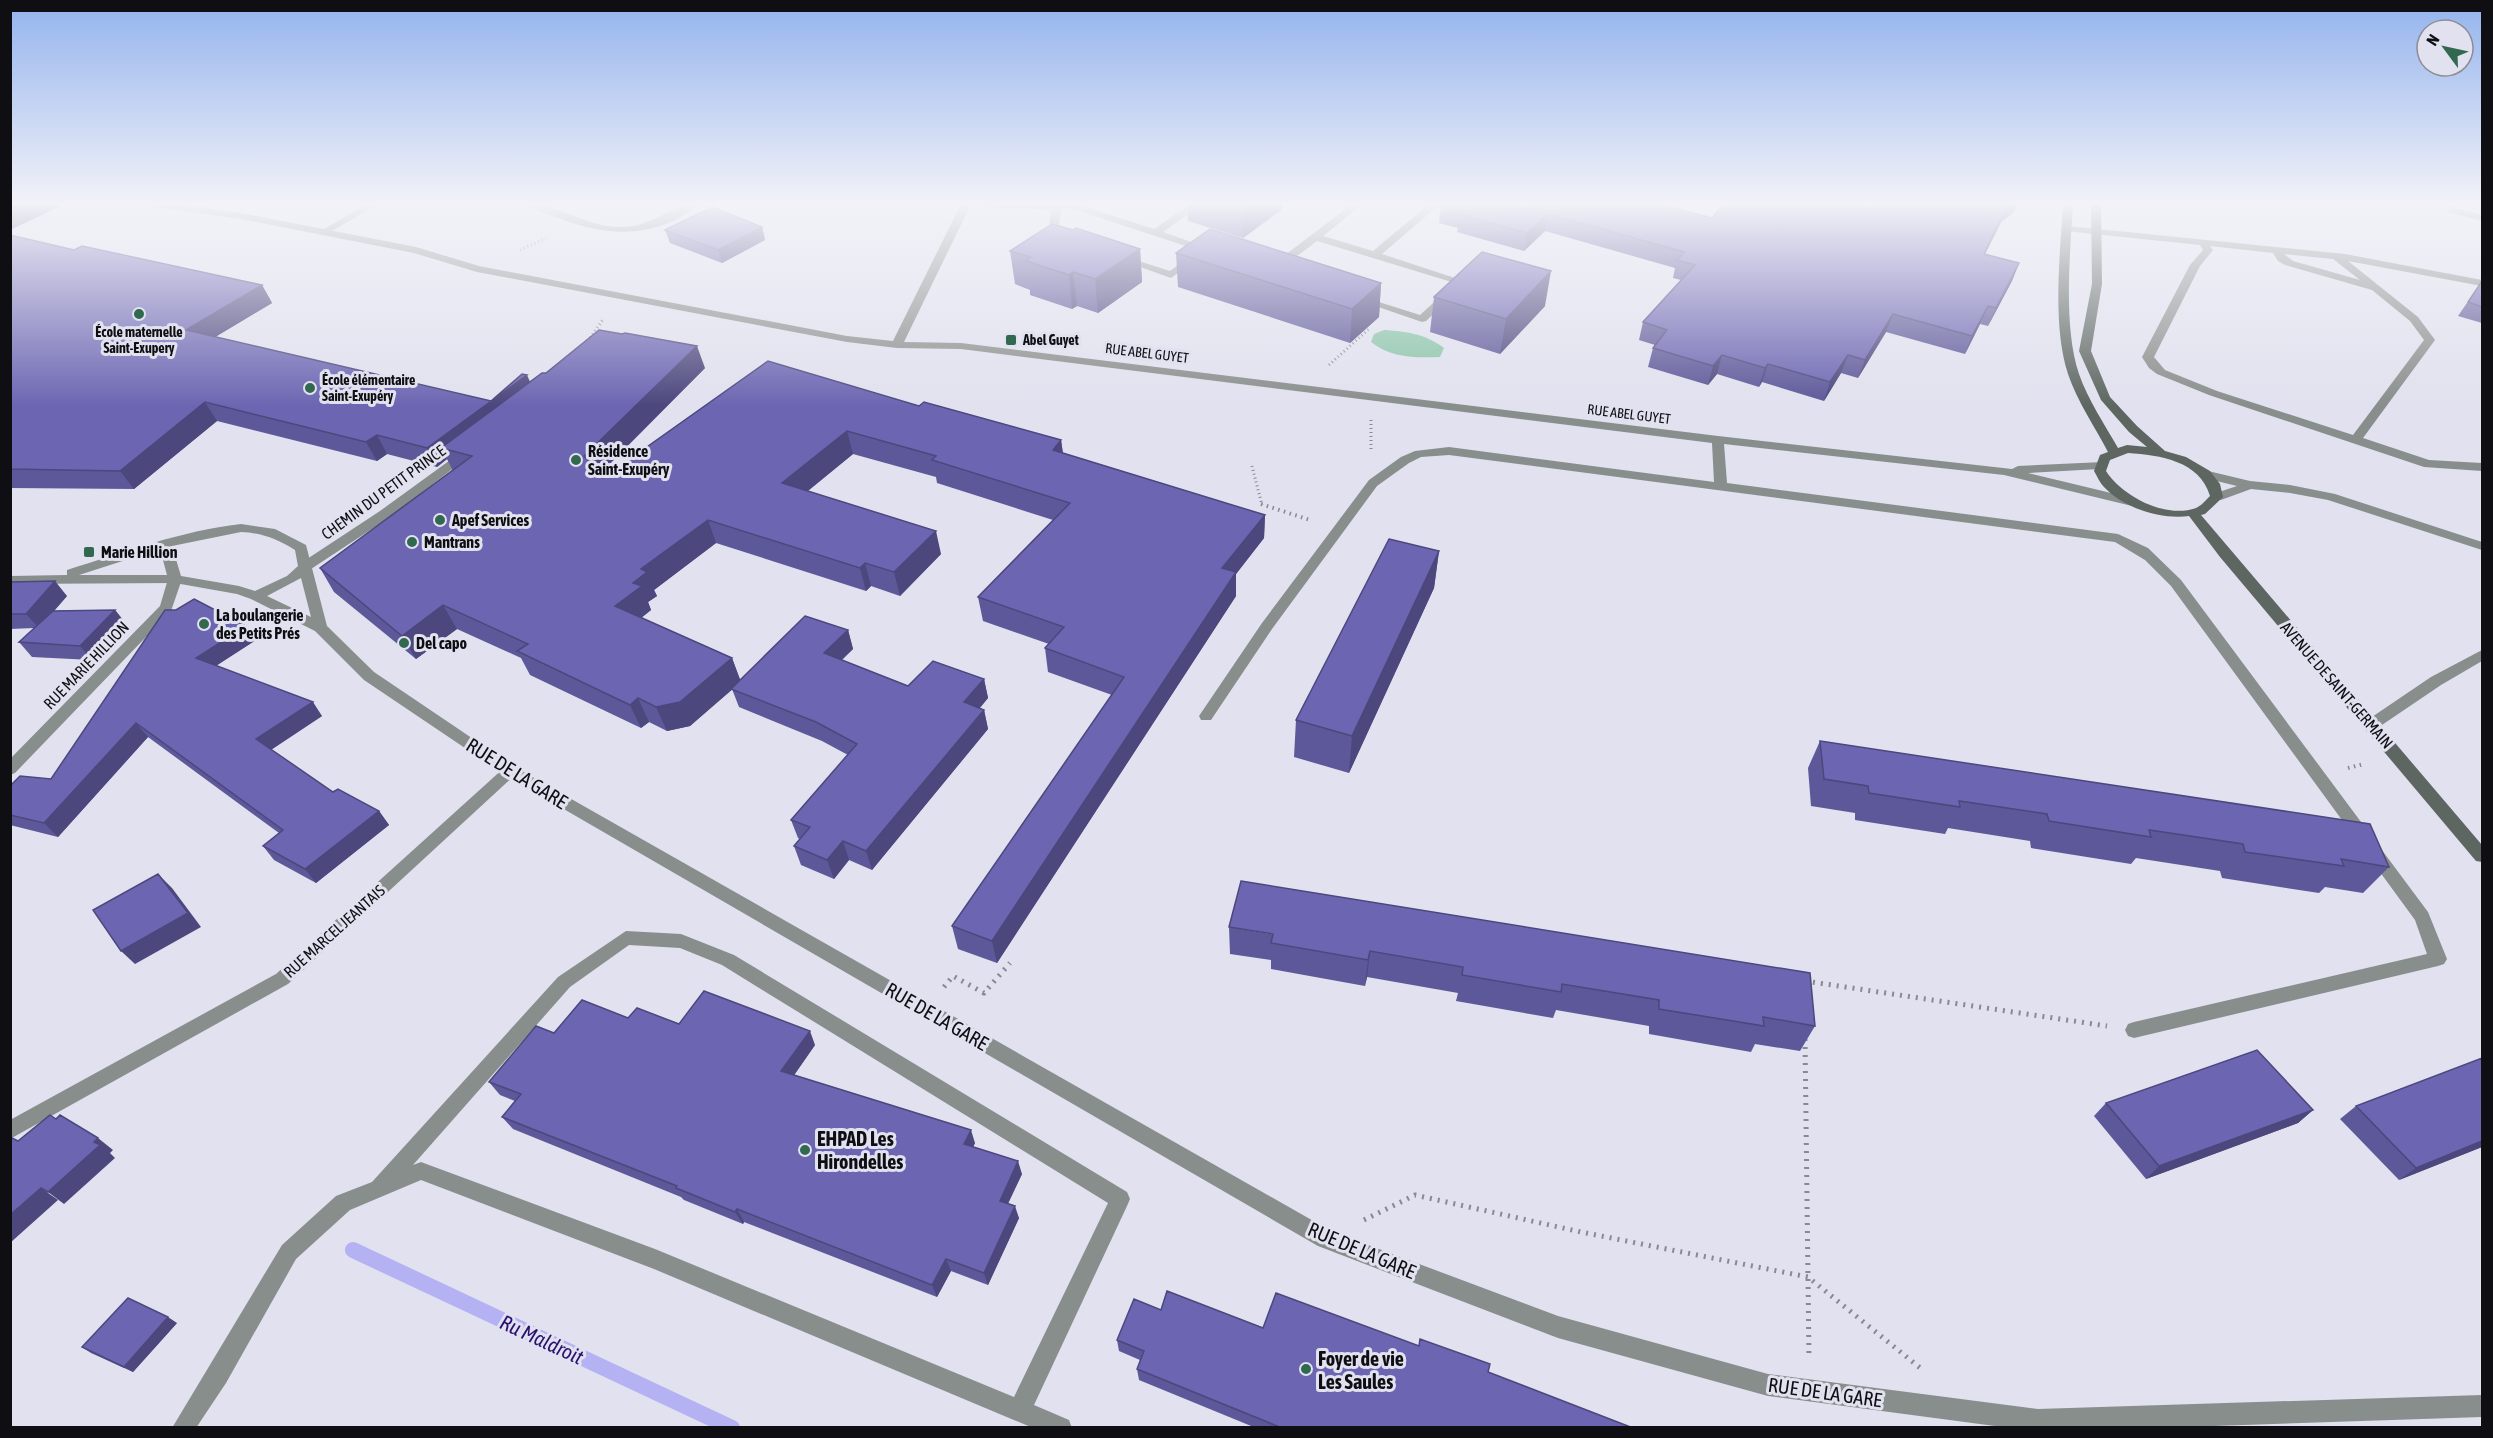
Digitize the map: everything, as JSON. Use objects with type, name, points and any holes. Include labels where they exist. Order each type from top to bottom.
[{"type":"main road","points":[[2064,271],[2067,349],[2074,376],[2114,452]]},
{"type":"main road","points":[[2096,271],[2097,284],[2085,351],[2105,398],[2133,429],[2161,453]]},
{"type":"main road","points":[[2127,449],[2161,453],[2177,458],[2204,474],[2211,482],[2217,497],[2212,504],[2205,510],[2193,513],[2163,512],[2132,502],[2106,484],[2099,474],[2098,465],[2103,457],[2114,452],[2127,449]]},
{"type":"main road","name":"AVENUE DE SAINT-GERMAIN","points":[[2193,513],[2225,554],[2482,856]]},
{"type":"street","name":"RUE ABEL GUYET","points":[[488,271],[847,339],[897,345],[978,348],[1718,440],[2004,471],[2132,502]]},
{"type":"street","points":[[897,345],[933,271]]},
{"type":"street","points":[[1160,271],[1171,275],[1178,271]]},
{"type":"street","points":[[1347,295],[1422,319],[1462,282],[1427,271]]},
{"type":"street","points":[[2192,271],[2148,357],[2153,366],[2161,372],[2213,393],[2428,464],[2482,467]]},
{"type":"street","points":[[2317,271],[2376,288]]},
{"type":"street","points":[[2355,271],[2414,320],[2430,340],[2356,440]]},
{"type":"street","points":[[2418,271],[2482,283]]},
{"type":"street","points":[[1718,440],[1721,486]]},
{"type":"street","name":"CHEMIN DU PETIT PRINCE","points":[[306,566],[385,513],[470,449]]},
{"type":"street","points":[[1206,716],[1267,627],[1373,483],[1405,460],[1419,454],[1449,451],[2118,538],[2133,543],[2157,562],[2176,584],[2422,916],[2438,959],[2134,1030]]},
{"type":"street","name":"RUE ABEL GUYET","points":[[2004,471],[2098,465]]},
{"type":"street","points":[[2204,474],[2250,485],[2290,489],[2331,497],[2482,546]]},
{"type":"street","points":[[2217,497],[2250,485]]},
{"type":"street","name":"RUE DE LA GARE","points":[[55,578],[165,545],[225,530],[257,528],[282,536],[301,548],[320,628]]},
{"type":"street","points":[[165,545],[175,579]]},
{"type":"street","points":[[256,596],[292,579],[306,566]]},
{"type":"street","name":"RUE DE LA GARE","points":[[10,580],[175,579],[239,590],[256,596],[320,628],[369,676],[510,771],[1325,1239],[1558,1327],[1768,1385],[2040,1424],[2482,1406]]},
{"type":"street","name":"RUE MARIE HILLION","points":[[10,769],[166,608],[175,579]]},
{"type":"street","points":[[2371,724],[2436,681],[2482,655]]},
{"type":"street","name":"RUE MARCEL JEANTAIS","points":[[10,1130],[282,979],[510,771]]},
{"type":"street","points":[[379,1188],[564,982],[626,938],[681,941],[728,960],[1120,1199],[1020,1410]]},
{"type":"street","points":[[183,1428],[218,1375],[289,1252],[343,1203],[421,1171],[655,1259],[1061,1428]]},
{"type":"path","points":[[585,344],[607,313]]},
{"type":"path","points":[[1336,358],[1347,348]]},
{"type":"path","points":[[1252,466],[1261,505],[1339,529]]},
{"type":"path","points":[[2319,777],[2397,755]]},
{"type":"path","points":[[953,976],[984,993],[1010,963]]},
{"type":"path","points":[[1805,993],[1805,981],[2134,1030]]},
{"type":"path","points":[[1805,1029],[1809,1391]]},
{"type":"path","points":[[1325,1239],[1415,1195],[1581,1232],[1808,1277],[1929,1374]]},
{"type":"green space","points":[[1384,330],[1422,336],[1444,348],[1440,357],[1412,357],[1395,354],[1371,342],[1374,334]]},
{"type":"building","points":[[10,271],[198,271],[262,285],[186,330],[491,401],[522,374],[527,375],[427,448],[377,435],[366,442],[205,402],[120,471],[10,469]]},
{"type":"building","points":[[1057,271],[1107,271],[1095,279],[1073,272],[1069,275]]},
{"type":"building","points":[[1233,271],[1343,271],[1381,283],[1352,309]]},
{"type":"building","points":[[1462,271],[1551,271],[1506,319],[1434,297]]},
{"type":"building","points":[[1689,271],[2015,271],[1996,308],[1988,306],[1972,336],[1893,314],[1865,360],[1848,355],[1830,382],[1768,364],[1765,368],[1722,355],[1713,366],[1653,348],[1667,330],[1643,322]]},
{"type":"building","points":[[2482,281],[2482,307],[2468,302]]},
{"type":"building","points":[[599,330],[697,346],[584,456],[603,478],[768,361],[919,406],[924,402],[1061,440],[1053,450],[1265,515],[1222,568],[1236,572],[992,941],[952,926],[1124,677],[1045,648],[1064,627],[978,597],[1070,503],[932,460],[936,456],[847,431],[782,483],[936,531],[894,572],[865,563],[860,568],[708,520],[641,569],[647,572],[633,583],[642,586],[615,606],[732,658],[680,702],[656,707],[638,698],[630,705],[517,651],[528,644],[443,605],[402,636],[320,568],[472,456],[441,448],[542,373],[546,373]]},
{"type":"building","points":[[1389,539],[1439,551],[1352,736],[1296,720]]},
{"type":"building","points":[[55,581],[26,614],[10,614],[10,582]]},
{"type":"building","points":[[194,599],[246,626],[196,658],[313,702],[256,739],[333,792],[338,789],[379,811],[305,869],[263,846],[283,830],[136,723],[44,823],[10,815],[10,786],[20,776],[51,779],[165,610],[176,610]]},
{"type":"building","points":[[115,610],[80,646],[19,642],[53,611]]},
{"type":"building","points":[[805,616],[848,630],[824,653],[908,686],[933,661],[984,679],[964,702],[984,710],[866,851],[843,841],[827,860],[794,846],[810,827],[791,820],[857,744],[816,722],[731,689]]},
{"type":"building","points":[[1820,741],[2370,824],[2389,867],[2341,859],[2344,866],[2245,852],[2243,844],[2149,830],[2151,837],[2049,821],[2047,814],[1959,801],[1960,807],[1869,793],[1868,786],[1824,779]]},
{"type":"building","points":[[158,874],[188,913],[121,951],[93,910]]},
{"type":"building","points":[[1241,881],[1810,973],[1815,1026],[1763,1017],[1764,1026],[1659,1009],[1659,1000],[1562,984],[1561,992],[1462,975],[1463,967],[1370,951],[1368,960],[1271,943],[1273,934],[1229,927]]},
{"type":"building","name":"EHPAD Les Hirondelles","points":[[704,991],[810,1031],[781,1071],[971,1130],[964,1144],[1018,1161],[1000,1201],[1015,1206],[984,1273],[946,1259],[932,1285],[737,1209],[735,1212],[676,1188],[677,1186],[502,1117],[521,1094],[489,1082],[536,1026],[554,1033],[582,1000],[628,1018],[637,1008],[679,1024]]},
{"type":"building","points":[[2257,1050],[2313,1110],[2159,1166],[2106,1103]]},
{"type":"building","points":[[2482,1058],[2482,1141],[2416,1168],[2356,1106]]},
{"type":"building","points":[[50,1115],[56,1119],[60,1115],[98,1138],[94,1142],[100,1145],[48,1192],[41,1188],[10,1215],[10,1137],[18,1141]]},
{"type":"building","name":"Foyer de vie Les Saules","points":[[1167,1291],[1263,1328],[1276,1293],[1419,1346],[1420,1339],[1490,1364],[1488,1372],[1633,1428],[1282,1428],[1137,1369],[1144,1351],[1117,1340],[1134,1299],[1161,1310]]},
{"type":"building","points":[[128,1298],[168,1317],[124,1367],[82,1347]]},
{"type":"waterway","name":"Ru Maldroit","points":[[353,1250],[732,1428]]},
{"type":"place","name":"École maternelle Saint-Exupery","points":[[139,314]]},
{"type":"place","name":"Abel Guyet","points":[[1011,340]]},
{"type":"place","name":"École élémentaire Saint-Exupéry","points":[[310,388]]},
{"type":"place","name":"Résidence Saint-Exupéry","points":[[576,460]]},
{"type":"place","name":"Apef Services","points":[[440,520]]},
{"type":"place","name":"Mantrans","points":[[412,542]]},
{"type":"place","name":"Marie Hillion","points":[[89,552]]},
{"type":"place","name":"La boulangerie des Petits Prés","points":[[204,624]]},
{"type":"place","name":"Del capo","points":[[404,643]]},
{"type":"place","name":"EHPAD Les Hirondelles","points":[[805,1150]]},
{"type":"place","name":"Foyer de vie Les Saules","points":[[1306,1369]]}]
